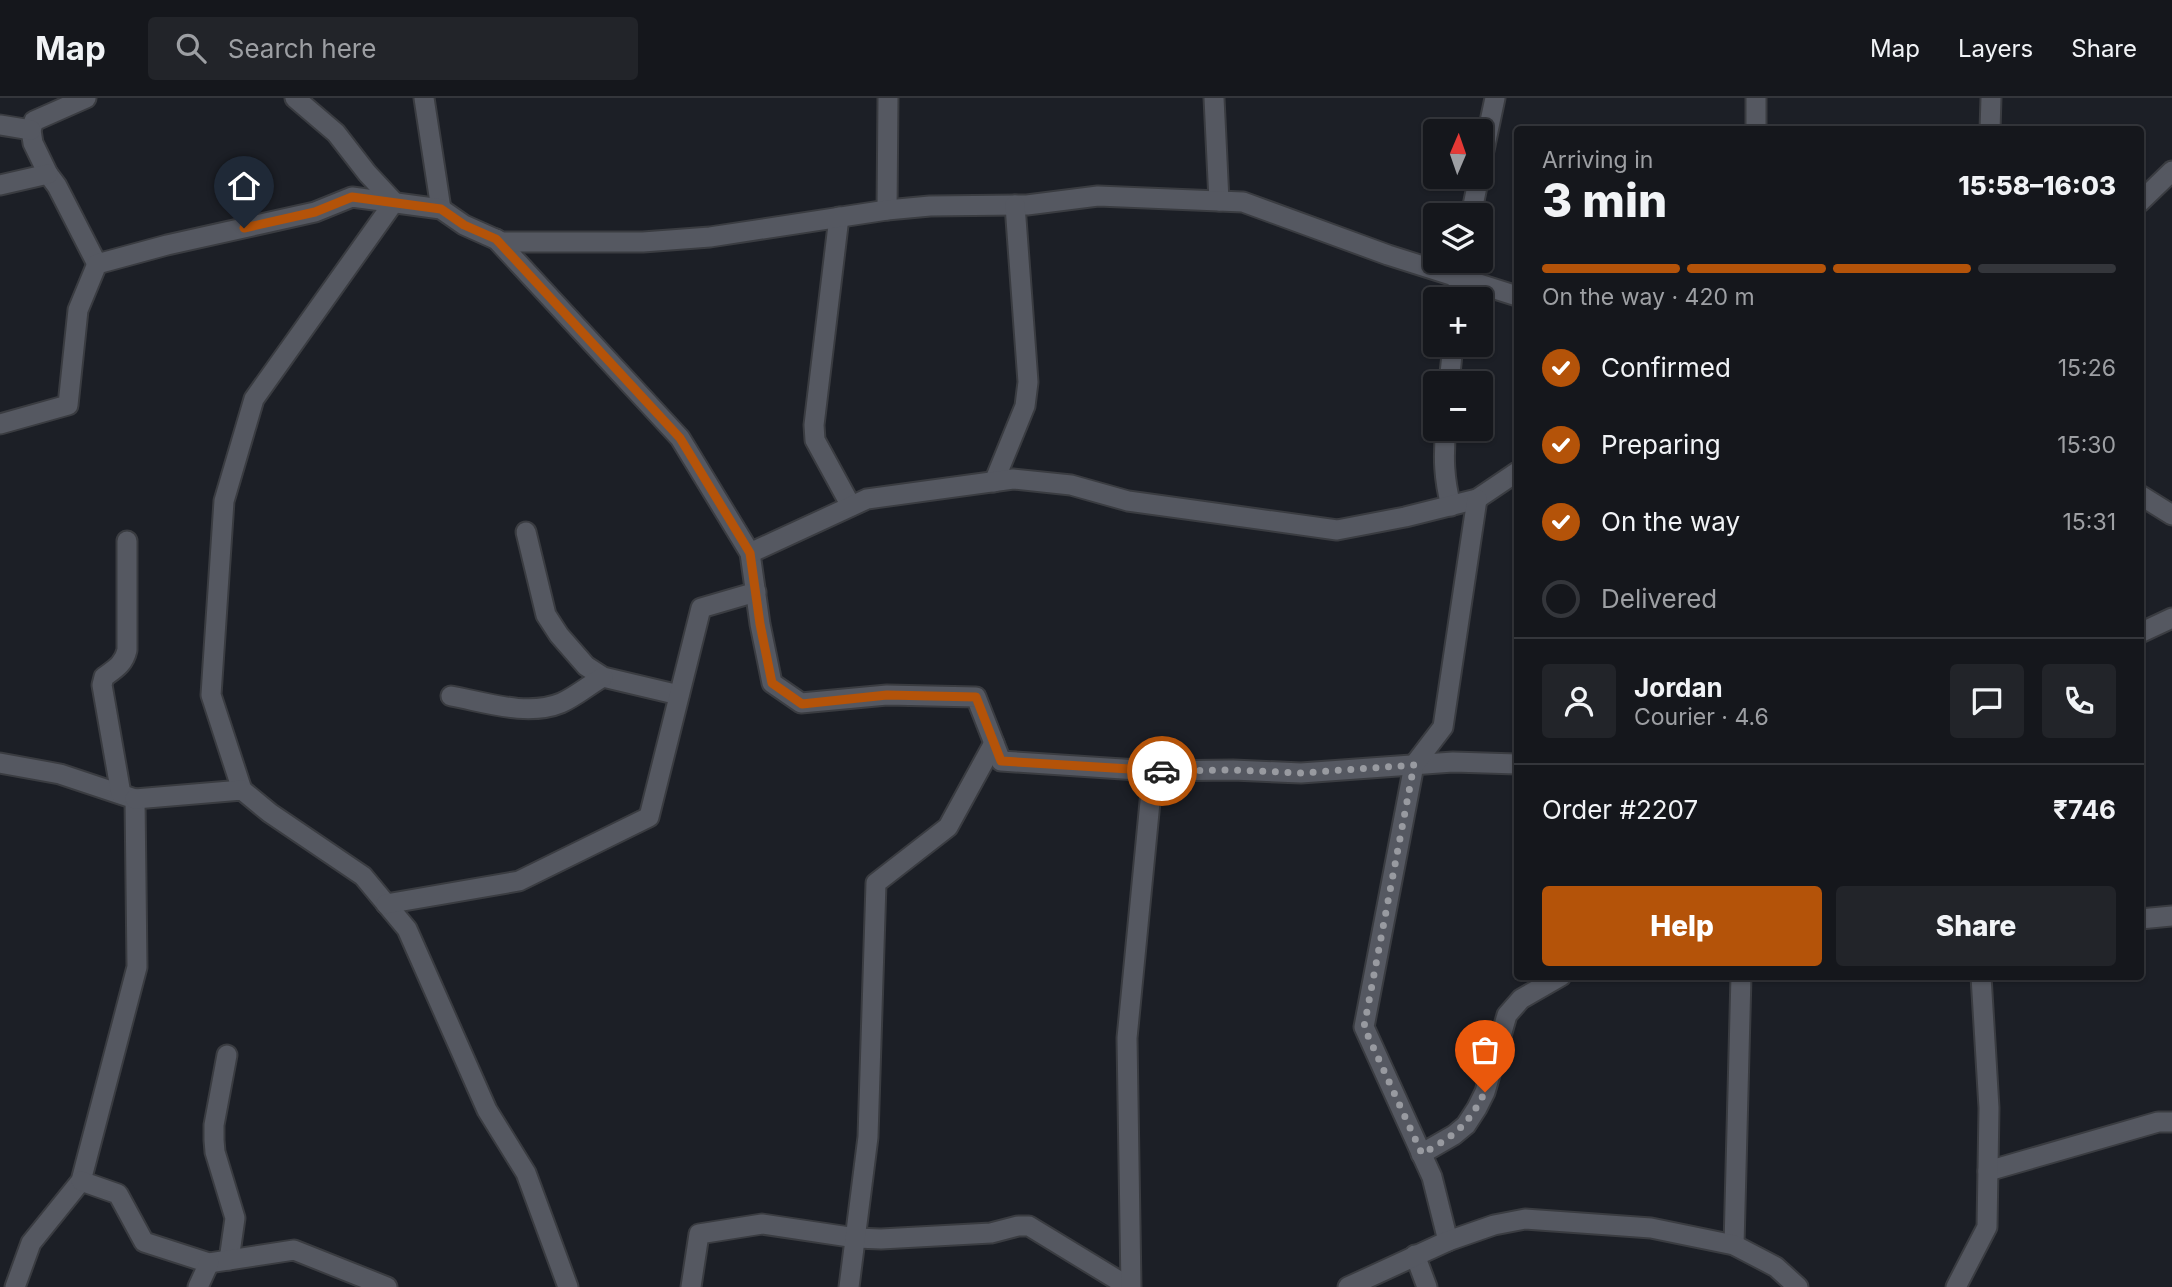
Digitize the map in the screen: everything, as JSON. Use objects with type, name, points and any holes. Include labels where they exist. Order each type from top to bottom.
[{"type":"street","points":[[0,424],[68,405],[78,310],[97,264],[57,186],[48,174],[33,143],[31,130],[34,121],[86,98]]},
{"type":"street","points":[[296,98],[335,132],[394,202]]},
{"type":"street","points":[[424,98],[441,209]]},
{"type":"street","points":[[887,210],[888,98]]},
{"type":"street","points":[[1214,98],[1219,201]]},
{"type":"street","points":[[1491,119],[1495,98]]},
{"type":"street","points":[[1756,98],[1756,126]]},
{"type":"street","points":[[1990,126],[1991,98]]},
{"type":"street","points":[[0,125],[31,130]]},
{"type":"street","points":[[2144,198],[2172,171]]},
{"type":"street","points":[[0,185],[48,174]]},
{"type":"street","points":[[97,264],[167,245],[315,212],[352,197],[441,209],[464,225],[502,242],[643,242],[710,237],[887,210],[930,206],[1015,205],[1098,196],[1243,202],[1388,255],[1423,262]]},
{"type":"street","points":[[394,202],[254,399],[224,501],[211,695],[242,790],[270,813],[363,876],[407,929],[487,1110],[526,1173],[568,1287]]},
{"type":"street","points":[[994,482],[1025,406],[1028,382],[1015,205]]},
{"type":"street","points":[[839,217],[814,425],[816,440],[851,506]]},
{"type":"street","points":[[496,239],[680,438],[750,553],[772,683],[802,704],[887,695],[976,697],[1001,761],[1153,771],[1301,773],[1453,762],[1514,764]]},
{"type":"street","points":[[1468,273],[1514,295]]},
{"type":"street","points":[[1445,441],[1444,481],[1451,506]]},
{"type":"street","points":[[750,553],[867,499],[1013,479],[1071,485],[1128,501],[1337,530],[1477,499],[1514,474]]},
{"type":"street","points":[[2144,497],[2172,514]]},
{"type":"street","points":[[1448,1241],[1432,1177],[1364,1027],[1414,765],[1443,727],[1477,499]]},
{"type":"street","points":[[526,532],[546,615],[559,635],[586,666],[603,677],[679,695]]},
{"type":"street","points":[[15,1287],[30,1243],[80,1181],[137,967],[128,797],[102,685],[104,677],[125,659],[127,650],[127,541]]},
{"type":"street","points":[[386,904],[519,881],[649,817],[701,608],[756,592]]},
{"type":"street","points":[[2144,631],[2172,618]]},
{"type":"street","points":[[451,696],[515,708],[540,708],[561,703],[603,677]]},
{"type":"street","points":[[849,1287],[868,1137],[876,883],[948,827],[994,743]]},
{"type":"street","points":[[0,763],[60,775],[128,797],[242,790]]},
{"type":"street","points":[[1130,1287],[1128,1038],[1153,771]]},
{"type":"street","points":[[2144,919],[2172,916]]},
{"type":"street","points":[[1422,1154],[1454,1135],[1465,1125],[1485,1092],[1507,1015],[1521,999],[1554,980]]},
{"type":"street","points":[[1734,1245],[1741,980]]},
{"type":"street","points":[[1956,1287],[1987,1227],[1989,1108],[1981,980]]},
{"type":"street","points":[[198,1287],[219,1262],[235,1218],[215,1152],[214,1140],[214,1125],[227,1055]]},
{"type":"street","points":[[1988,1171],[2158,1122],[2172,1122]]},
{"type":"street","points":[[80,1181],[118,1194],[144,1242],[219,1262],[294,1250],[387,1287]]},
{"type":"street","points":[[1348,1287],[1448,1241],[1494,1225],[1525,1219],[1651,1228],[1734,1245],[1776,1267],[1798,1287]]},
{"type":"street","points":[[691,1287],[699,1234],[762,1224],[856,1238],[881,1239],[991,1233],[1028,1226],[1130,1287]]},
{"type":"street","points":[[1415,1255],[1427,1287]]},
{"type":"way so far","points":[[1162,771],[1301,773],[1414,765],[1364,1027],[1422,1154],[1454,1135],[1465,1125],[1485,1092]]},
{"type":"route","points":[[244,228],[315,212],[352,197],[441,209],[464,225],[496,239],[680,438],[750,553],[772,683],[802,704],[887,695],[976,697],[1001,761],[1162,771]]}]
